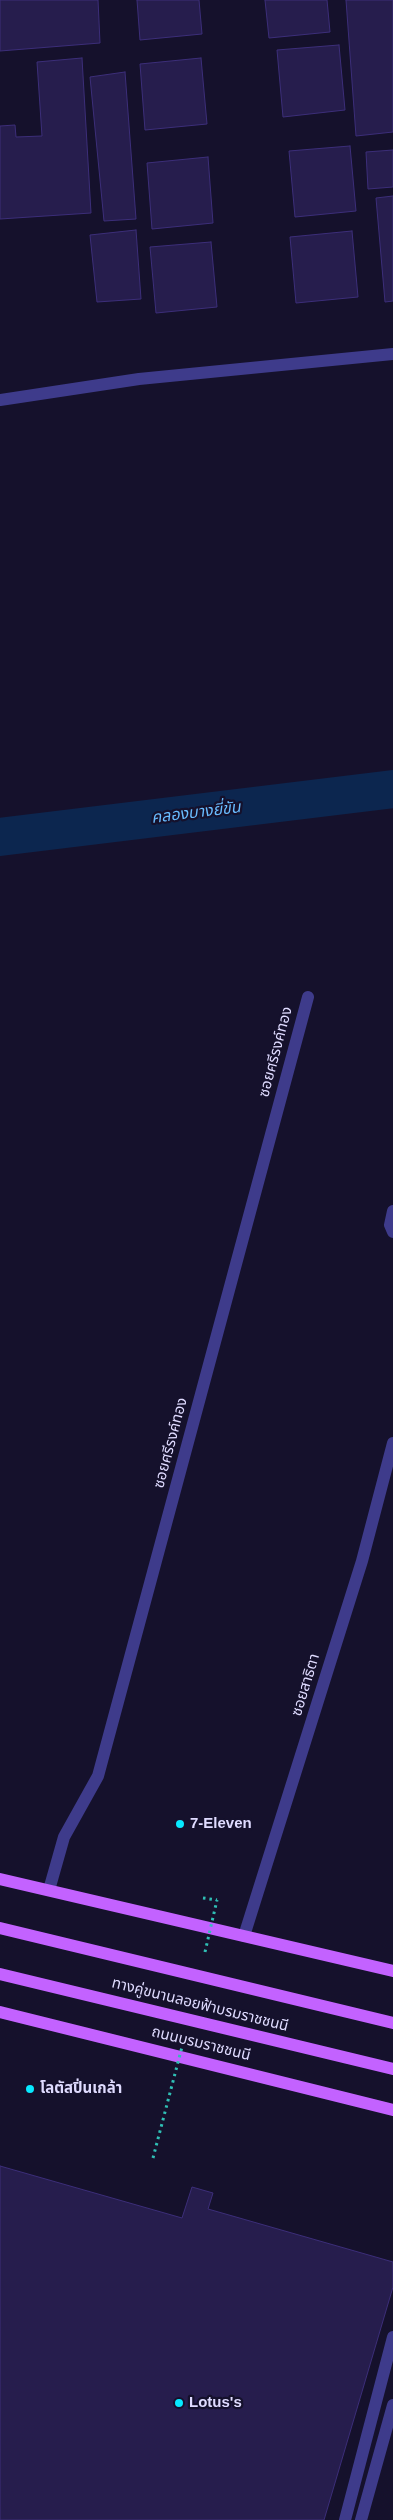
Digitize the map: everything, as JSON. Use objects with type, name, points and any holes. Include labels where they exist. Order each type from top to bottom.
[{"type":"main road","points":[[0,1879],[393,1971]]},
{"type":"main road","name":"ทางคู่ขนานลอยฟ้าบรมราชชนนี","points":[[0,1928],[393,2023]]},
{"type":"main road","name":"ทางคู่ขนานลอยฟ้าบรมราชชนนี","points":[[0,1974],[393,2069]]},
{"type":"main road","name":"ถนนบรมราชชนนี","points":[[0,2012],[393,2110]]},
{"type":"street","points":[[0,400],[139,380],[393,354]]},
{"type":"street","name":"ซอยศรีรงค์ทอง","points":[[49,1890],[64,1837],[98,1776],[308,997]]},
{"type":"street","points":[[393,1211],[390,1225],[393,1232]]},
{"type":"street","name":"ซอยสาธิตา","points":[[244,1936],[362,1561],[393,1442]]},
{"type":"street","points":[[345,2520],[393,2337]]},
{"type":"street","points":[[361,2520],[393,2405]]},
{"type":"building","points":[[0,0],[98,0],[100,43],[0,51]]},
{"type":"building","points":[[137,0],[199,0],[202,34],[140,40]]},
{"type":"building","points":[[265,0],[327,0],[330,32],[269,38]]},
{"type":"building","points":[[346,0],[393,0],[393,132],[356,136]]},
{"type":"building","points":[[339,45],[345,110],[283,117],[277,50]]},
{"type":"building","points":[[82,58],[91,213],[0,219],[0,126],[15,125],[16,137],[42,136],[37,62]]},
{"type":"building","points":[[201,58],[207,124],[145,130],[140,64]]},
{"type":"building","points":[[125,72],[136,219],[104,221],[90,77]]},
{"type":"building","points":[[350,146],[356,211],[295,217],[289,151]]},
{"type":"building","points":[[393,150],[393,187],[368,189],[366,152]]},
{"type":"building","points":[[208,157],[213,223],[152,229],[147,163]]},
{"type":"building","points":[[393,196],[393,301],[385,302],[376,198]]},
{"type":"building","points":[[136,230],[141,299],[97,302],[90,235]]},
{"type":"building","points":[[352,231],[358,297],[296,303],[290,237]]},
{"type":"building","points":[[211,242],[217,307],[156,313],[150,247]]},
{"type":"building","name":"Lotus's","points":[[0,2166],[182,2218],[192,2187],[213,2193],[208,2209],[393,2262],[393,2287],[324,2520],[0,2520]]},
{"type":"waterway","name":"คลองบางยี่ขัน","points":[[0,837],[393,789]]},
{"type":"place","name":"7-Eleven","points":[[180,1824]]},
{"type":"place","name":"โลตัสปิ่นเกล้า","points":[[30,2089]]},
{"type":"place","name":"Lotus's","points":[[179,2403]]}]
